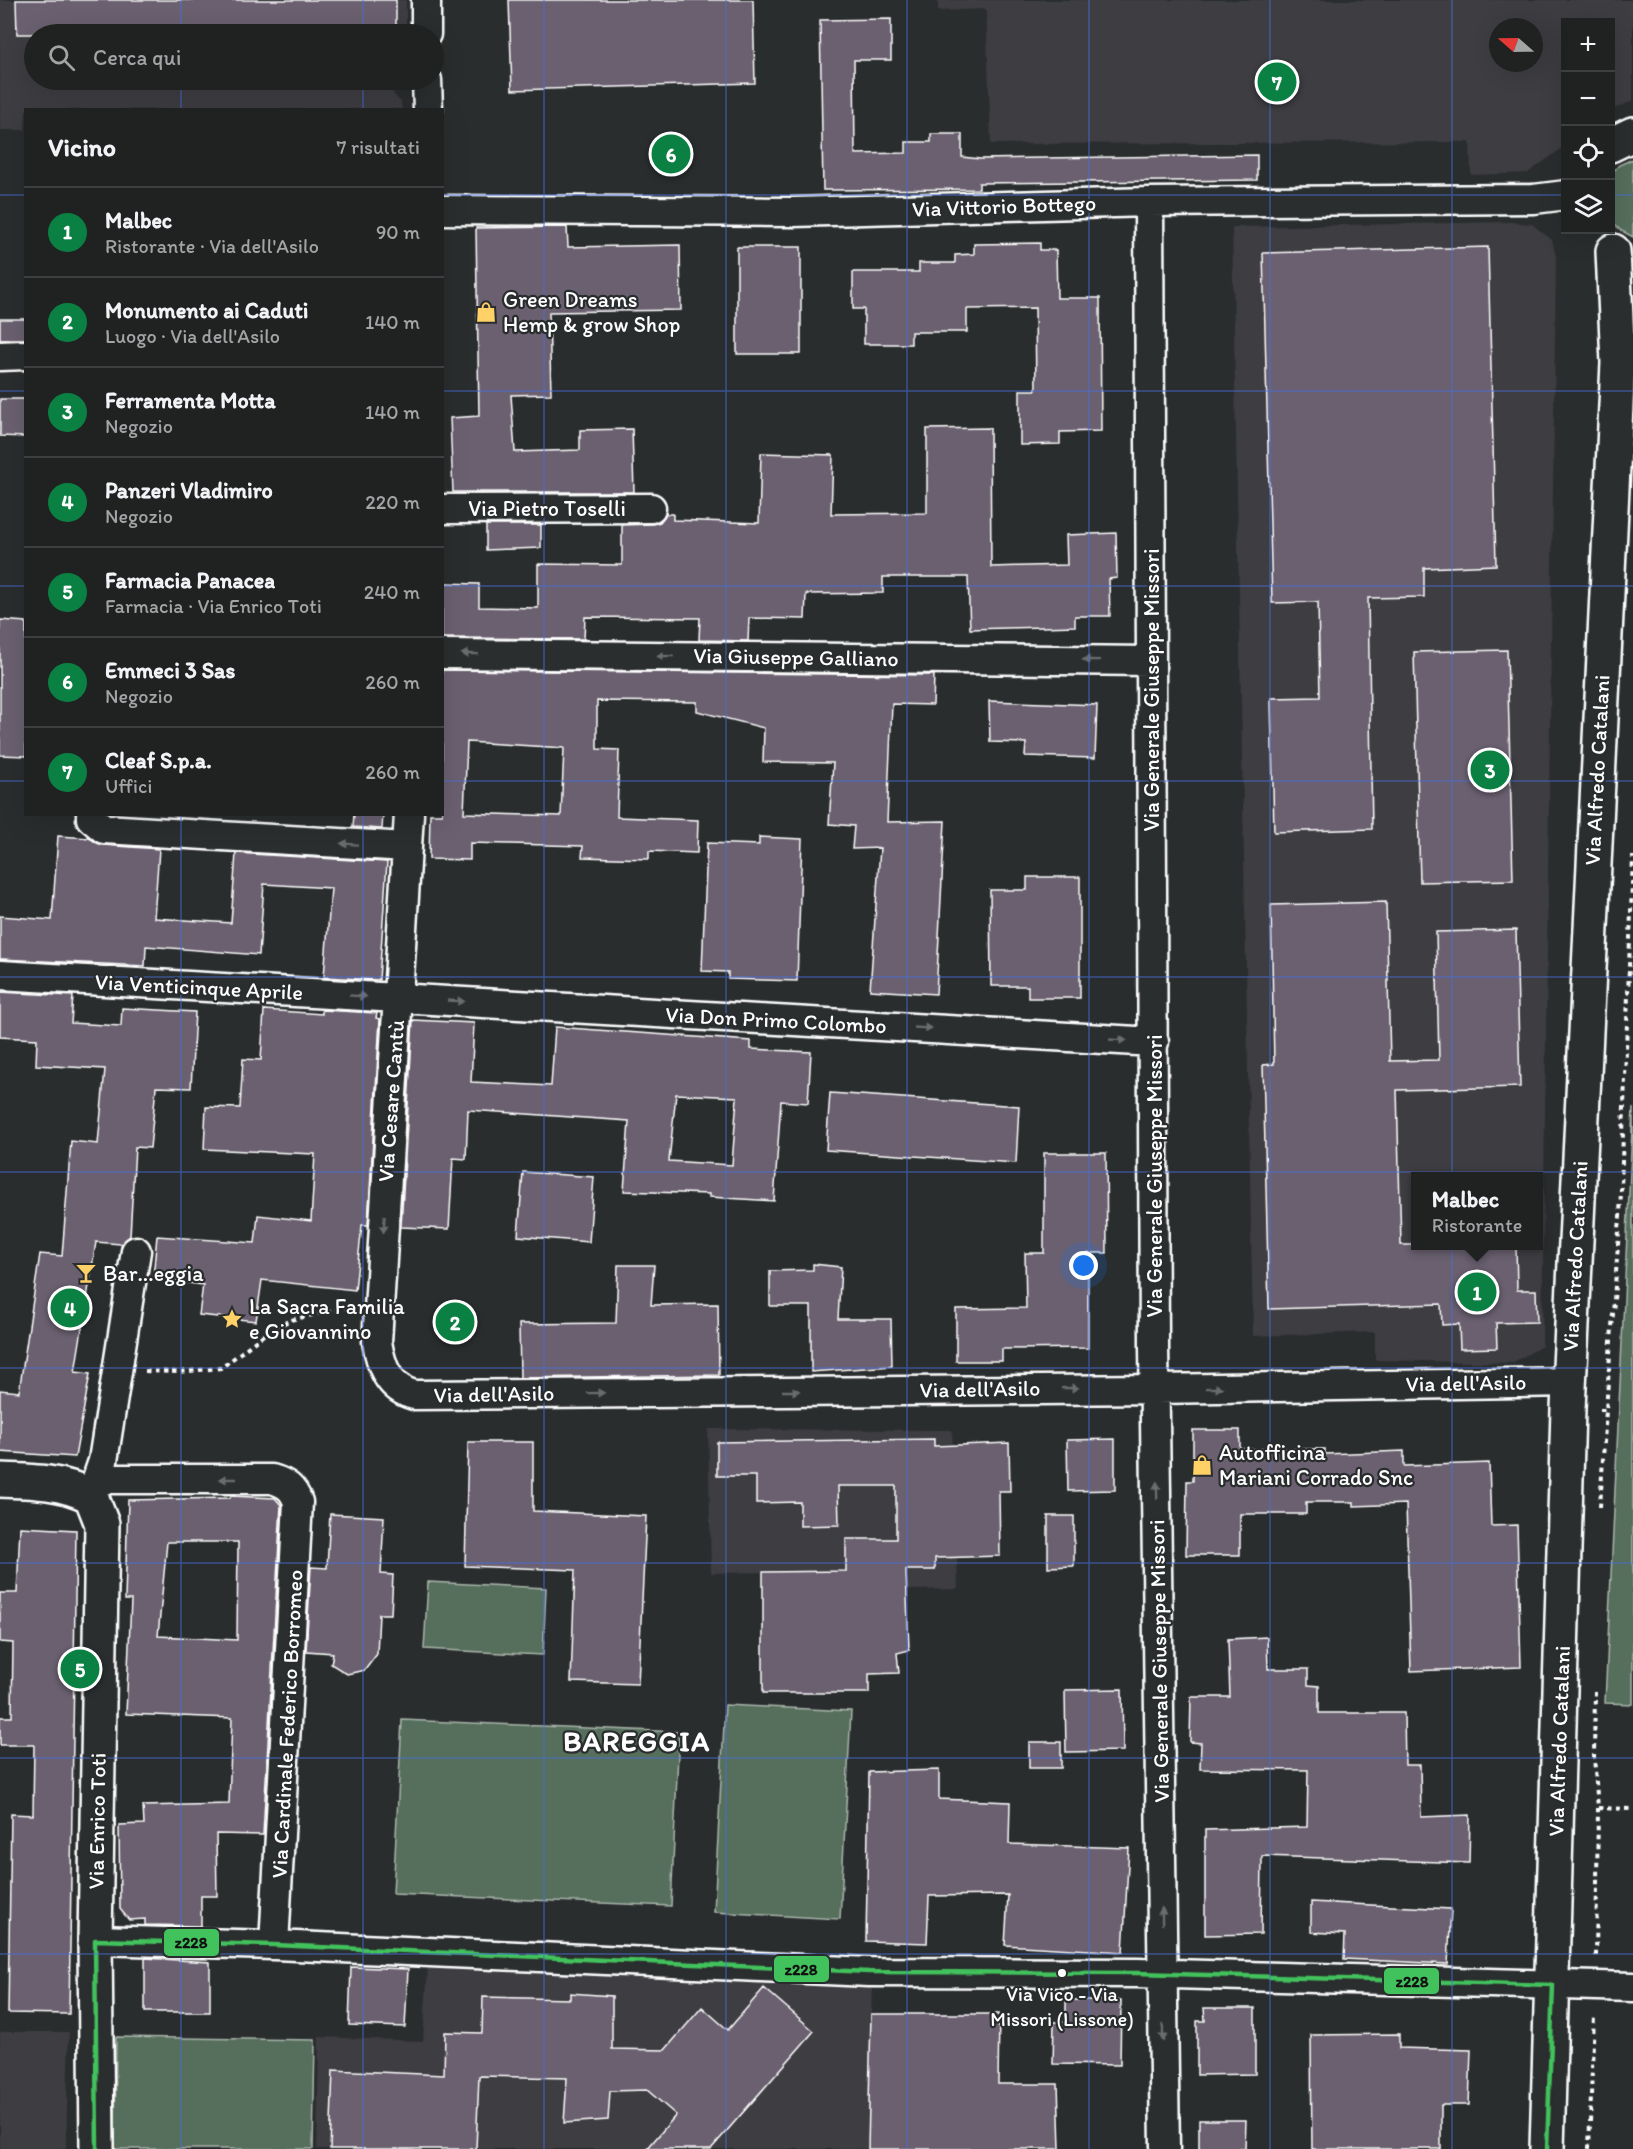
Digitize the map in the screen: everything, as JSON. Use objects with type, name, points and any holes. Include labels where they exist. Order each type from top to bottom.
[{"type":"street","points":[[426,0],[426,24]]},
{"type":"street","points":[[427,90],[428,108]]},
{"type":"street","points":[[1615,144],[1633,134]]},
{"type":"street","name":"Via Vittorio Bottego","points":[[444,210],[793,212],[1149,202],[1534,199],[1561,196]]},
{"type":"street","name":"Via Generale Giuseppe Missori","points":[[1149,202],[1150,661],[1165,2149]]},
{"type":"street","name":"Via Alfredo Catalani","points":[[1547,2149],[1569,1396],[1618,363],[1614,246]]},
{"type":"street","name":"Via Alfredo Catalani","points":[[1618,363],[1633,334]]},
{"type":"street","points":[[0,356],[24,355]]},
{"type":"street","name":"Via Pietro Toselli","points":[[444,509],[651,508]]},
{"type":"street","name":"Via Giuseppe Galliano","points":[[444,654],[1150,661]]},
{"type":"street","points":[[92,816],[104,829],[407,847]]},
{"type":"street","name":"Via Cesare Cantù","points":[[394,1384],[384,1370],[377,1342],[409,816]]},
{"type":"street","name":"Via Venticinque Aprile","points":[[0,975],[398,998]]},
{"type":"street","name":"Via Don Primo Colombo","points":[[398,998],[1154,1042]]},
{"type":"street","points":[[0,1480],[95,1487],[118,1367],[136,1251]]},
{"type":"street","name":"Via dell'Asilo","points":[[394,1384],[404,1392],[414,1395],[1156,1389],[1569,1396]]},
{"type":"street","name":"Via Cardinale Federico Borromeo","points":[[95,1487],[272,1479],[286,1484],[295,1493],[298,1502],[274,1945]]},
{"type":"street","name":"Via Enrico Toti","points":[[95,1487],[102,1534],[95,1940],[97,2149]]},
{"type":"street","points":[[95,1940],[274,1945],[869,1972],[1162,1974],[1633,1987]]},
{"type":"path","points":[[1599,1517],[1620,1228],[1633,856]]},
{"type":"path","points":[[118,1367],[178,1372],[221,1368],[271,1329],[291,1320],[355,1305]]},
{"type":"path","points":[[1569,1396],[1605,1410]]},
{"type":"path","points":[[1589,2149],[1598,1808],[1594,1757],[1595,1689]]},
{"type":"path","points":[[1598,1808],[1633,1809]]},
{"type":"shaded area","points":[[0,0],[406,0],[406,24],[24,24],[24,90],[393,90],[394,95],[401,102],[402,108],[24,108],[24,130],[0,130]]},
{"type":"shaded area","points":[[938,0],[1633,0],[1633,101],[1615,108],[1615,18],[1561,18],[1561,149],[1528,173],[1471,175],[1470,142],[991,144],[986,9],[938,11]]},
{"type":"shaded area","points":[[1510,222],[1532,224],[1552,240],[1556,257],[1542,1346],[1512,1363],[1375,1360],[1375,1332],[1253,1336],[1232,227]]},
{"type":"shaded area","points":[[708,1429],[952,1430],[958,1589],[907,1590],[906,1570],[711,1573]]},
{"type":"shaded area","points":[[428,1967],[872,1984],[868,2149],[317,2149],[319,2037],[423,2041]]},
{"type":"shaded area","points":[[0,2032],[69,2032],[66,2149],[0,2149]]},
{"type":"green space","points":[[1633,159],[1633,237],[1615,225],[1615,169],[1619,165]]},
{"type":"green space","points":[[1633,1108],[1633,1704],[1605,1703]]},
{"type":"green space","points":[[428,1582],[546,1588],[543,1655],[424,1649]]},
{"type":"green space","points":[[725,1705],[851,1711],[840,1919],[714,1912]]},
{"type":"green space","points":[[402,1720],[679,1732],[671,1906],[393,1894]]},
{"type":"green space","points":[[116,2037],[315,2040],[313,2149],[115,2149]]},
{"type":"building","points":[[16,0],[396,0],[396,24],[24,24],[24,34],[17,34]]},
{"type":"building","points":[[509,0],[753,0],[755,83],[512,90]]},
{"type":"building","points":[[891,19],[891,60],[854,60],[855,154],[906,153],[906,142],[931,142],[931,134],[962,134],[962,157],[980,159],[1257,155],[1257,180],[979,183],[979,189],[823,190],[820,20]]},
{"type":"building","points":[[567,227],[568,247],[680,245],[681,310],[549,312],[551,394],[511,395],[515,452],[580,450],[580,430],[632,429],[634,492],[453,492],[450,418],[479,416],[476,228]]},
{"type":"building","points":[[1040,243],[1040,250],[1056,250],[1057,298],[1100,298],[1101,431],[1060,432],[1060,444],[1020,445],[1020,390],[1036,390],[1035,308],[967,309],[967,332],[911,332],[911,344],[864,344],[864,309],[853,309],[853,272],[919,272],[919,263],[955,263],[955,255],[974,254],[974,244]]},
{"type":"building","points":[[737,247],[801,247],[801,354],[737,354]]},
{"type":"building","points":[[1488,247],[1496,565],[1424,568],[1424,597],[1368,598],[1372,829],[1274,832],[1271,698],[1320,697],[1318,602],[1272,603],[1263,253]]},
{"type":"building","points":[[0,319],[24,319],[24,339],[0,339]]},
{"type":"building","points":[[0,399],[24,399],[24,437],[0,436]]},
{"type":"building","points":[[990,428],[991,567],[1067,565],[1066,535],[1116,533],[1117,578],[1109,579],[1110,616],[1075,616],[1075,626],[970,629],[968,577],[883,577],[883,593],[806,594],[805,619],[749,618],[748,641],[699,640],[700,618],[585,617],[584,639],[444,638],[444,583],[479,584],[479,607],[538,608],[538,564],[622,565],[622,525],[660,522],[666,514],[673,514],[673,520],[759,523],[761,453],[833,455],[831,514],[927,513],[927,429]]},
{"type":"building","points":[[486,525],[541,525],[541,548],[486,550]]},
{"type":"building","points":[[0,620],[24,622],[24,756],[0,755]]},
{"type":"building","points":[[1507,650],[1513,880],[1420,882],[1414,652]]},
{"type":"building","points":[[444,670],[934,675],[933,705],[892,704],[887,822],[945,821],[936,994],[870,990],[880,848],[852,849],[854,826],[829,824],[833,763],[763,762],[764,728],[697,711],[697,702],[597,701],[597,749],[619,750],[617,817],[698,820],[697,853],[649,851],[649,859],[582,857],[583,846],[470,843],[470,860],[429,859],[430,816],[444,816]],"holes":[[[467,742],[564,748],[561,816],[464,813]]]},
{"type":"building","points":[[989,701],[1097,705],[1095,758],[1025,756],[1026,743],[990,742]]},
{"type":"building","points":[[354,816],[383,816],[382,829],[353,827]]},
{"type":"building","points":[[58,836],[89,838],[103,845],[159,849],[154,918],[231,923],[236,853],[387,862],[379,980],[324,977],[331,888],[264,884],[259,955],[146,946],[145,966],[0,959],[0,916],[52,920]]},
{"type":"building","points":[[759,837],[802,839],[797,981],[728,979],[728,972],[702,971],[707,843],[759,845]]},
{"type":"building","points":[[1027,877],[1080,877],[1080,998],[1028,998],[1028,986],[991,986],[990,890],[1027,890]]},
{"type":"building","points":[[1386,902],[1390,1061],[1439,1060],[1436,932],[1516,930],[1520,1087],[1397,1090],[1401,1245],[1411,1245],[1411,1250],[1516,1250],[1517,1290],[1536,1290],[1537,1322],[1496,1323],[1497,1348],[1460,1349],[1459,1324],[1442,1325],[1441,1304],[1269,1309],[1263,1065],[1274,1064],[1271,905]]},
{"type":"building","points":[[0,992],[73,996],[71,1023],[121,1026],[122,1008],[195,1012],[191,1088],[156,1087],[150,1148],[135,1147],[130,1236],[121,1244],[96,1242],[75,1372],[90,1374],[75,1457],[0,1452],[0,1390],[19,1392],[40,1254],[62,1256],[71,1141],[98,1144],[105,1069],[36,1065],[37,1039],[0,1037]]},
{"type":"building","points":[[264,1010],[322,1014],[322,1010],[377,1013],[376,1018],[380,1019],[368,1225],[362,1225],[355,1290],[262,1280],[256,1321],[199,1315],[203,1285],[153,1278],[157,1236],[255,1243],[258,1215],[311,1221],[315,1154],[204,1149],[206,1107],[240,1108],[243,1059],[261,1060]]},
{"type":"building","points":[[413,1020],[474,1023],[471,1082],[551,1086],[555,1027],[751,1041],[751,1049],[811,1052],[808,1103],[781,1101],[774,1201],[709,1197],[709,1194],[624,1191],[629,1121],[468,1110],[466,1159],[453,1158],[449,1229],[401,1227]],"holes":[[[676,1094],[737,1097],[732,1165],[669,1161]]]},
{"type":"building","points":[[830,1093],[1019,1106],[1016,1163],[826,1150]]},
{"type":"building","points":[[1044,1153],[1106,1153],[1107,1253],[1088,1253],[1088,1348],[1002,1349],[1002,1361],[956,1361],[956,1309],[1026,1308],[1025,1253],[1044,1253]]},
{"type":"building","points":[[523,1172],[594,1177],[589,1242],[518,1236]]},
{"type":"building","points":[[813,1264],[841,1267],[838,1319],[891,1319],[892,1366],[811,1372],[811,1306],[770,1306],[770,1271],[813,1270]]},
{"type":"building","points":[[618,1265],[654,1265],[651,1305],[718,1304],[719,1375],[520,1378],[519,1324],[616,1323]]},
{"type":"building","points":[[1193,1430],[1240,1430],[1240,1449],[1325,1449],[1325,1454],[1404,1451],[1404,1466],[1489,1463],[1491,1526],[1517,1525],[1521,1667],[1411,1671],[1406,1504],[1354,1506],[1354,1502],[1306,1502],[1306,1514],[1240,1514],[1240,1555],[1186,1555],[1187,1481],[1193,1481]]},
{"type":"building","points":[[934,1439],[934,1446],[1009,1443],[1010,1491],[999,1491],[1000,1556],[935,1558],[935,1570],[906,1570],[909,1650],[897,1653],[899,1673],[869,1674],[869,1693],[763,1693],[763,1572],[846,1571],[846,1539],[896,1539],[896,1486],[838,1486],[839,1525],[800,1526],[800,1502],[756,1503],[756,1476],[717,1476],[717,1442]]},
{"type":"building","points":[[1115,1439],[1115,1490],[1068,1491],[1067,1440]]},
{"type":"building","points":[[468,1442],[533,1442],[533,1511],[646,1516],[638,1684],[571,1682],[575,1570],[465,1566]]},
{"type":"building","points":[[231,1496],[275,1498],[281,1505],[263,1835],[216,1834],[217,1896],[201,1896],[201,1926],[145,1925],[145,1919],[129,1920],[120,1909],[119,1825],[144,1824],[143,1806],[229,1804],[232,1718],[126,1714],[131,1600],[125,1600],[128,1500],[230,1498]],"holes":[[[167,1542],[238,1542],[237,1640],[158,1636]]]},
{"type":"building","points":[[330,1514],[384,1517],[381,1574],[393,1575],[391,1614],[379,1614],[377,1654],[365,1670],[347,1674],[331,1664],[333,1653],[306,1651],[311,1567],[327,1568]]},
{"type":"building","points":[[1048,1516],[1074,1516],[1074,1566],[1048,1567]]},
{"type":"building","points":[[20,1527],[76,1530],[69,2014],[8,2013],[11,1814],[33,1815],[34,1745],[0,1745],[0,1717],[12,1717],[13,1643],[0,1642],[0,1593],[17,1593]]},
{"type":"building","points":[[1267,1637],[1268,1669],[1308,1669],[1308,1685],[1319,1686],[1319,1713],[1404,1713],[1405,1765],[1420,1765],[1421,1817],[1470,1815],[1469,1863],[1262,1856],[1261,1934],[1205,1935],[1205,1830],[1307,1827],[1308,1770],[1200,1769],[1201,1743],[1190,1742],[1191,1697],[1230,1697],[1228,1639]]},
{"type":"building","points":[[1122,1689],[1123,1751],[1066,1752],[1065,1690]]},
{"type":"building","points":[[1029,1742],[1061,1742],[1061,1768],[1029,1768]]},
{"type":"building","points":[[939,1770],[939,1799],[1010,1802],[1009,1844],[1129,1848],[1123,1952],[1005,1945],[1008,1895],[929,1896],[927,1943],[866,1941],[869,1772]]},
{"type":"building","points":[[1311,1902],[1451,1909],[1448,1964],[1344,1959],[1345,1934],[1311,1932]]},
{"type":"building","points":[[145,1958],[210,1962],[210,2012],[145,2012]]},
{"type":"building","points":[[351,1967],[408,1969],[405,2027],[349,2025]]},
{"type":"building","points":[[764,1988],[814,2031],[711,2149],[647,2149],[676,2115],[647,2090],[610,2091],[608,2120],[564,2123],[567,2078],[479,2076],[476,2149],[330,2149],[333,2070],[444,2075],[445,2032],[482,2033],[483,1997],[570,1999],[570,1993],[612,1996],[612,2049],[665,2050],[702,2007],[728,2030]]},
{"type":"building","points":[[1066,2000],[1121,2000],[1120,2065],[1053,2064],[1054,2022],[1066,2022]]},
{"type":"building","points":[[1204,2008],[1255,2008],[1255,2074],[1197,2075],[1197,2021],[1205,2021]]},
{"type":"building","points":[[871,2014],[999,2014],[998,2084],[1058,2084],[1060,2149],[868,2149]]},
{"type":"building","points":[[1399,2034],[1399,2048],[1471,2050],[1469,2105],[1441,2105],[1441,2149],[1312,2149],[1311,2035]]},
{"type":"building","points":[[1199,2120],[1246,2120],[1245,2149],[1199,2149]]},
{"type":"transit line","name":"z228","points":[[97,2149],[95,1940],[274,1945],[869,1972],[1137,1973],[1553,1985],[1547,2149]]},
{"type":"place","name":"Cleaf S.p.a.","points":[[1277,82]]},
{"type":"place","name":"Emmeci 3 Sas","points":[[671,154]]},
{"type":"place","name":"Green Dreams Hemp & grow Shop","points":[[486,312]]},
{"type":"place","name":"Ferramenta Motta","points":[[1490,770]]},
{"type":"place","name":"Bar...eggia","points":[[86,1273]]},
{"type":"place","name":"Malbec","points":[[1477,1292]]},
{"type":"place","name":"Panzeri Vladimiro","points":[[70,1308]]},
{"type":"place","name":"La Sacra Familia e Giovannino","points":[[232,1319]]},
{"type":"place","name":"Monumento ai Caduti","points":[[455,1322]]},
{"type":"place","name":"Autofficina Mariani Corrado Snc","points":[[1202,1465]]},
{"type":"place","name":"Farmacia Panacea","points":[[80,1669]]},
{"type":"place","name":"Via Vico - Via Missori (Lissone)","points":[[1062,1973]]},
{"type":"district","name":"BAREGGIA","points":[[637,1741]]}]
